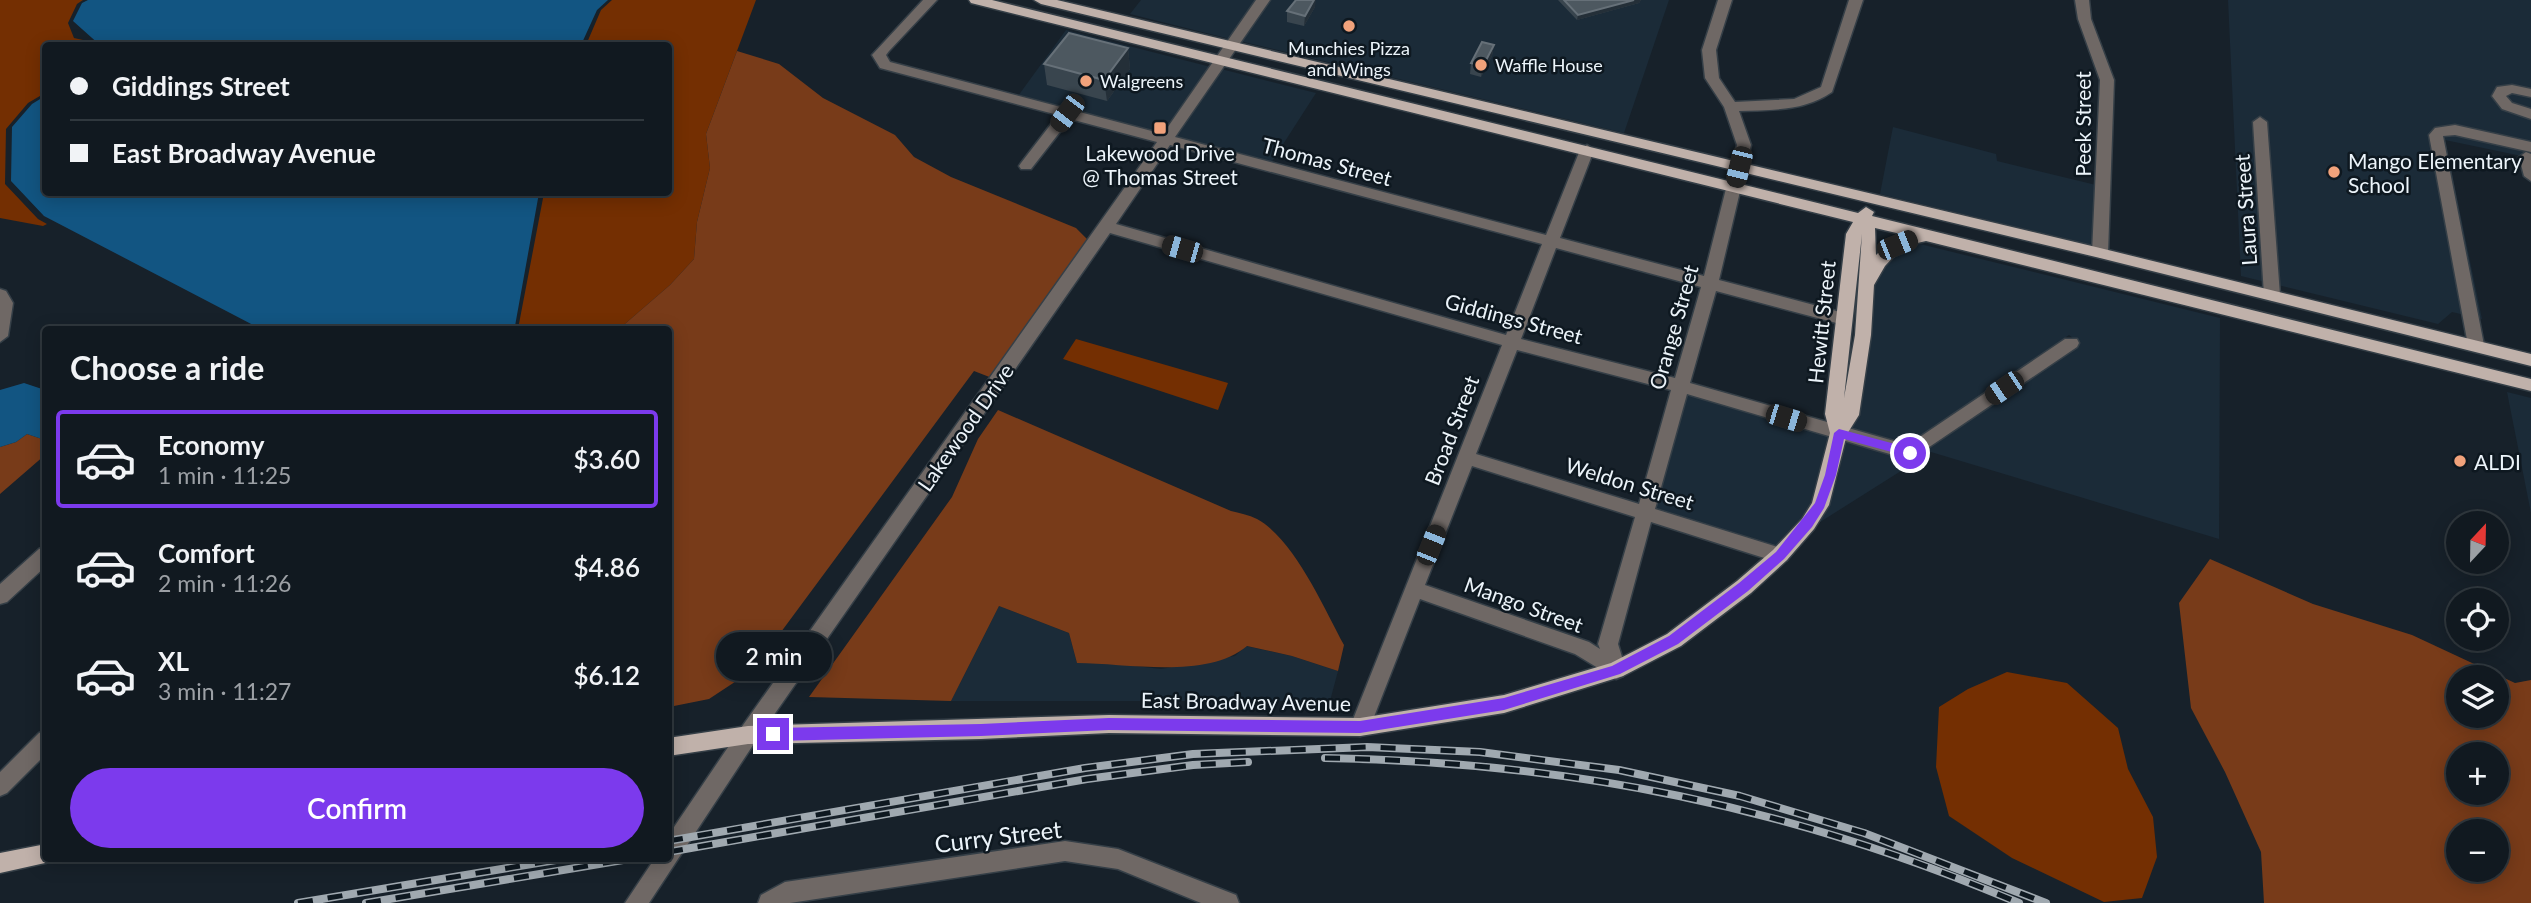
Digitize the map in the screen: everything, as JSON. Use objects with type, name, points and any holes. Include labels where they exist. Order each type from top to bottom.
[{"type":"main road","points":[[976,0],[2531,385]]},
{"type":"main road","points":[[1014,0],[1058,4]]},
{"type":"main road","points":[[1041,0],[2100,253],[2531,360]]},
{"type":"main road","name":"Hewitt Street","points":[[1839,433],[1834,414],[1853,234],[1865,218],[1870,198]]},
{"type":"main road","name":"Hewitt Street","points":[[1780,555],[1808,524],[1820,505],[1839,433],[1850,415],[1863,335],[1867,288],[1870,237],[1865,218]]},
{"type":"main road","points":[[1867,288],[1880,258],[1897,245],[1931,235]]},
{"type":"main road","points":[[2106,278],[2133,276],[2233,299],[2262,301],[2272,295]]},
{"type":"main road","name":"East Broadway Avenue","points":[[672,746],[748,735],[1109,724],[1360,727],[1504,704],[1616,670],[1674,640],[1744,587],[1780,555]]},
{"type":"main road","points":[[0,863],[42,855]]},
{"type":"street","name":"Thomas Street","points":[[930,0],[884,48],[879,55],[880,60],[894,69],[1844,319]]},
{"type":"street","name":"Lakewood Drive","points":[[672,850],[748,735],[1263,0]]},
{"type":"street","name":"Orange Street","points":[[1616,670],[1608,644],[1710,283],[1744,145],[1731,107],[1712,78],[1709,50],[1725,0]]},
{"type":"street","points":[[1731,107],[1804,102],[1819,96],[1827,89],[1856,0]]},
{"type":"street","name":"Peek Street","points":[[2082,0],[2081,14],[2102,58],[2107,80],[2100,253]]},
{"type":"street","points":[[2531,93],[2507,89],[2501,90],[2499,96],[2507,106],[2531,114]]},
{"type":"street","points":[[1026,166],[1067,113]]},
{"type":"street","name":"Laura Street","points":[[2260,122],[2272,295]]},
{"type":"street","points":[[2476,345],[2436,135],[2440,131],[2455,130],[2528,152],[2531,176]]},
{"type":"street","name":"Broad Street","points":[[1360,727],[1587,150]]},
{"type":"street","name":"Giddings Street","points":[[1106,227],[1511,342],[1680,386],[1910,453],[2071,343]]},
{"type":"street","points":[[0,295],[5,303],[0,336]]},
{"type":"street","name":"Weldon Street","points":[[1465,457],[1644,510],[1780,555]]},
{"type":"street","points":[[0,596],[42,558]]},
{"type":"street","name":"Mango Street","points":[[1414,589],[1582,648],[1616,670]]},
{"type":"street","points":[[0,786],[42,744]]},
{"type":"street","name":"Curry Street","points":[[769,903],[785,893],[1065,851],[1118,859],[1196,897],[1228,903]]},
{"type":"street","name":"Lakewood Drive","points":[[636,903],[664,862]]},
{"type":"shaded area","points":[[0,0],[83,0],[77,4],[68,23],[74,38],[92,42],[42,42],[42,95],[28,103],[6,129],[5,184],[38,219],[47,224],[43,226],[0,218]]},
{"type":"shaded area","points":[[612,0],[756,0],[706,134],[710,168],[697,222],[694,259],[670,285],[622,326],[519,326],[543,196],[672,196],[672,42],[587,42],[601,10]]},
{"type":"shaded area","points":[[1141,0],[1257,0],[1230,39],[1130,14]]},
{"type":"shaded area","points":[[1268,0],[1669,0],[1624,133],[1240,41]]},
{"type":"shaded area","points":[[2228,0],[2531,0],[2531,158],[2445,140],[2482,319],[2452,312],[2438,324],[2241,276]]},
{"type":"shaded area","points":[[1066,30],[1211,67],[1164,135],[1018,96]]},
{"type":"shaded area","points":[[737,51],[779,64],[823,98],[895,135],[914,157],[951,177],[1076,228],[1087,239],[1082,253],[992,378],[974,371],[753,670],[709,699],[672,706],[672,326],[622,326],[670,285],[694,259],[697,222],[710,168],[706,134]]},
{"type":"shaded area","points":[[1221,69],[1316,93],[1271,163],[1175,138]]},
{"type":"shaded area","points":[[1893,127],[1996,154],[1997,161],[2096,185],[2094,246],[1880,194]]},
{"type":"shaded area","points":[[1916,243],[2220,318],[2219,539],[1931,452],[1817,524],[1827,509],[1838,477],[1845,441],[1916,461],[1917,457],[2080,344],[2069,335],[1907,446],[1849,430],[1873,289],[1886,261],[1901,249]]},
{"type":"shaded area","points":[[1076,339],[1228,383],[1218,410],[1063,359]]},
{"type":"shaded area","points":[[2507,392],[2531,398],[2531,513]]},
{"type":"shaded area","points":[[1685,393],[1831,437],[1813,501],[1801,520],[1777,547],[1656,508]]},
{"type":"shaded area","points":[[998,410],[1231,511],[1257,519],[1271,529],[1296,558],[1344,645],[1338,671],[1292,656],[1247,646],[1210,663],[1189,666],[1142,667],[1077,663],[1069,633],[999,606],[951,701],[809,697],[952,497],[978,439]]},
{"type":"shaded area","points":[[27,434],[42,439],[42,458],[0,494],[0,447],[16,442]]},
{"type":"shaded area","points":[[2210,559],[2313,604],[2412,635],[2476,665],[2446,665],[2446,728],[2509,728],[2509,680],[2515,683],[2531,680],[2531,903],[2264,903],[2261,852],[2225,772],[2191,708],[2179,603]]},
{"type":"shaded area","points":[[999,606],[1069,633],[1077,663],[1110,663],[1161,669],[1235,656],[1246,646],[1292,656],[1338,671],[1330,701],[951,701]]},
{"type":"shaded area","points":[[2007,672],[2067,683],[2118,728],[2128,769],[2153,817],[2157,857],[2142,898],[2104,902],[2012,858],[1949,816],[1936,767],[1939,707],[1968,689]]},
{"type":"water","points":[[88,0],[608,0],[597,10],[582,42],[97,42],[73,21],[82,3]]},
{"type":"water","points":[[42,98],[42,196],[538,196],[515,326],[255,326],[44,216],[11,181],[12,127],[32,104]]},
{"type":"water","points":[[24,383],[42,389],[42,439],[27,434],[16,442],[0,447],[0,390]]},
{"type":"building","points":[[1296,0],[1314,0],[1305,16],[1287,11]]},
{"type":"building","points":[[1564,0],[1634,0],[1578,15]]},
{"type":"building","points":[[1069,33],[1128,48],[1104,80],[1044,64]]},
{"type":"building","points":[[1482,42],[1494,45],[1483,66],[1471,63]]},
{"type":"railway","points":[[672,840],[1085,768],[1193,754],[1367,747],[1480,752],[1619,770],[1740,796],[1864,833],[2046,903]]},
{"type":"railway","points":[[1325,758],[1416,761],[1505,769],[1593,780],[1679,796],[1850,840],[1934,869],[2019,903]]},
{"type":"railway","points":[[672,851],[1087,779],[1193,765],[1248,762]]},
{"type":"railway","points":[[298,903],[544,862]]},
{"type":"railway","points":[[366,903],[611,862]]},
{"type":"place","name":"Munchies Pizza and Wings","points":[[1349,26]]},
{"type":"place","name":"Waffle House","points":[[1481,65]]},
{"type":"place","name":"Walgreens","points":[[1086,81]]},
{"type":"place","name":"Lakewood Drive @ Thomas Street","points":[[1160,128]]},
{"type":"place","name":"Mango Elementary School","points":[[2334,172]]},
{"type":"place","name":"ALDI","points":[[2460,461]]},
{"type":"route","points":[[773,734],[981,730],[1109,724],[1360,727],[1504,704],[1616,670],[1674,640],[1744,587],[1780,555],[1808,524],[1820,505],[1839,433],[1910,453]]}]
